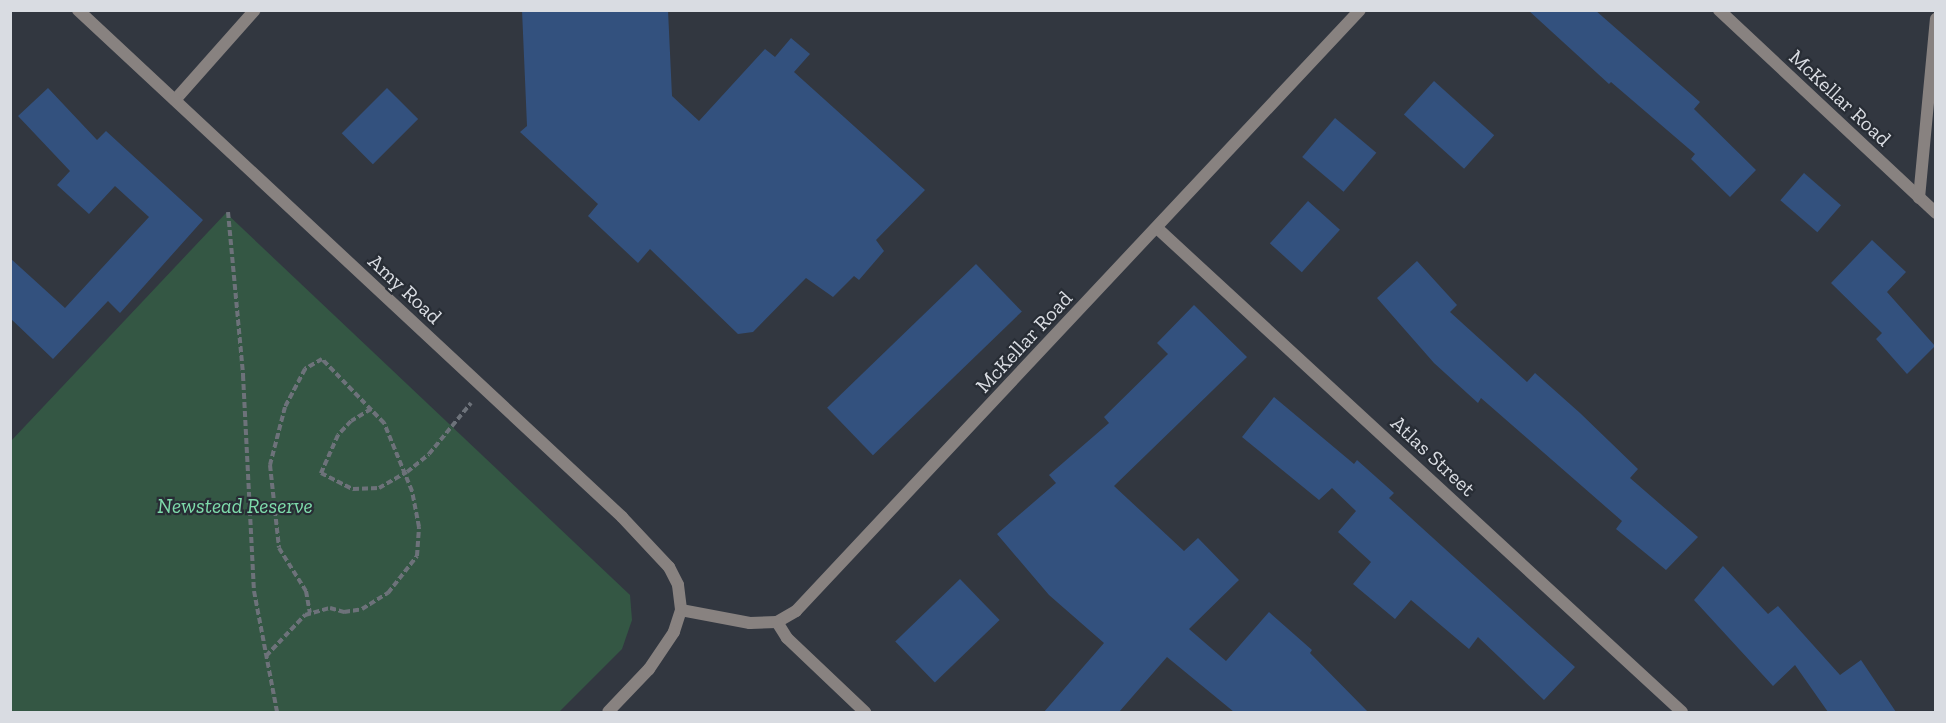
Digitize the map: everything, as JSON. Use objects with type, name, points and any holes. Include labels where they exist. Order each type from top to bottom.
[{"type":"street","name":"Amy Road","points":[[78,10],[653,549],[678,585],[681,610]]},
{"type":"street","points":[[175,99],[255,10]]},
{"type":"street","name":"McKellar Road","points":[[777,622],[796,611],[816,593],[1360,10]]},
{"type":"street","name":"McKellar Road","points":[[1719,10],[1935,213]]},
{"type":"street","points":[[1919,198],[1935,19]]},
{"type":"street","name":"Atlas Street","points":[[1157,228],[1682,712]]},
{"type":"street","points":[[608,712],[662,651],[674,632],[681,610],[750,623],[777,622],[787,638],[865,712]]},
{"type":"path","points":[[228,212],[243,375],[248,525],[266,656],[277,712]]},
{"type":"path","points":[[266,656],[310,613],[330,608],[344,612],[362,609],[388,593],[405,576],[417,556],[419,527],[406,472],[384,423],[322,359],[314,361],[305,369],[285,406],[275,437],[270,465],[275,530],[279,548],[306,591],[310,613]]},
{"type":"path","points":[[371,409],[351,421],[338,435],[321,473],[353,489],[367,490],[406,472],[429,454],[483,389]]},
{"type":"green space","name":"Newstead Reserve","points":[[226,213],[630,595],[632,620],[622,649],[559,712],[11,712],[11,441]]},
{"type":"building","points":[[522,10],[668,10],[672,96],[699,121],[765,49],[775,57],[791,38],[810,54],[794,72],[925,190],[876,240],[884,251],[859,280],[854,276],[833,297],[806,278],[753,332],[738,334],[650,249],[638,263],[588,216],[598,204],[520,132],[527,126]]},
{"type":"building","points":[[1528,10],[1595,10],[1700,102],[1694,109],[1756,170],[1730,197],[1691,159],[1695,154],[1611,82],[1609,84]]},
{"type":"building","points":[[1434,81],[1494,135],[1464,169],[1404,114]]},
{"type":"building","points":[[48,88],[97,140],[106,131],[203,220],[120,313],[108,301],[53,359],[10,318],[10,258],[65,308],[149,217],[115,186],[89,214],[57,185],[70,171],[18,116]]},
{"type":"building","points":[[387,88],[418,119],[373,164],[342,133]]},
{"type":"building","points":[[1335,118],[1376,153],[1344,192],[1302,157]]},
{"type":"building","points":[[1804,173],[1841,205],[1817,232],[1780,200]]},
{"type":"building","points":[[1308,201],[1340,230],[1302,272],[1270,243]]},
{"type":"building","points":[[1872,240],[1906,272],[1887,292],[1935,346],[1907,374],[1876,339],[1882,333],[1831,283]]},
{"type":"building","points":[[1417,261],[1457,305],[1450,312],[1527,382],[1535,373],[1580,413],[1638,469],[1630,478],[1698,537],[1666,570],[1616,529],[1622,521],[1481,398],[1478,403],[1434,363],[1377,298]]},
{"type":"building","points":[[976,264],[1022,311],[873,455],[827,408]]},
{"type":"building","points":[[1194,305],[1247,357],[1114,486],[1184,551],[1198,538],[1239,580],[1189,629],[1226,661],[1269,612],[1312,650],[1310,653],[1368,712],[1234,712],[1167,657],[1119,712],[1044,712],[1104,643],[1049,595],[997,534],[1056,483],[1049,475],[1109,423],[1104,417],[1168,354],[1157,343]]},
{"type":"building","points":[[1274,397],[1354,464],[1357,460],[1394,493],[1389,498],[1575,667],[1544,700],[1478,637],[1469,649],[1411,600],[1395,619],[1353,584],[1371,562],[1338,532],[1356,511],[1332,488],[1319,500],[1242,437]]},
{"type":"building","points":[[1723,566],[1768,614],[1778,606],[1840,675],[1861,660],[1896,712],[1828,712],[1795,665],[1773,686],[1694,600]]},
{"type":"building","points":[[960,579],[1000,620],[935,683],[895,642]]}]
